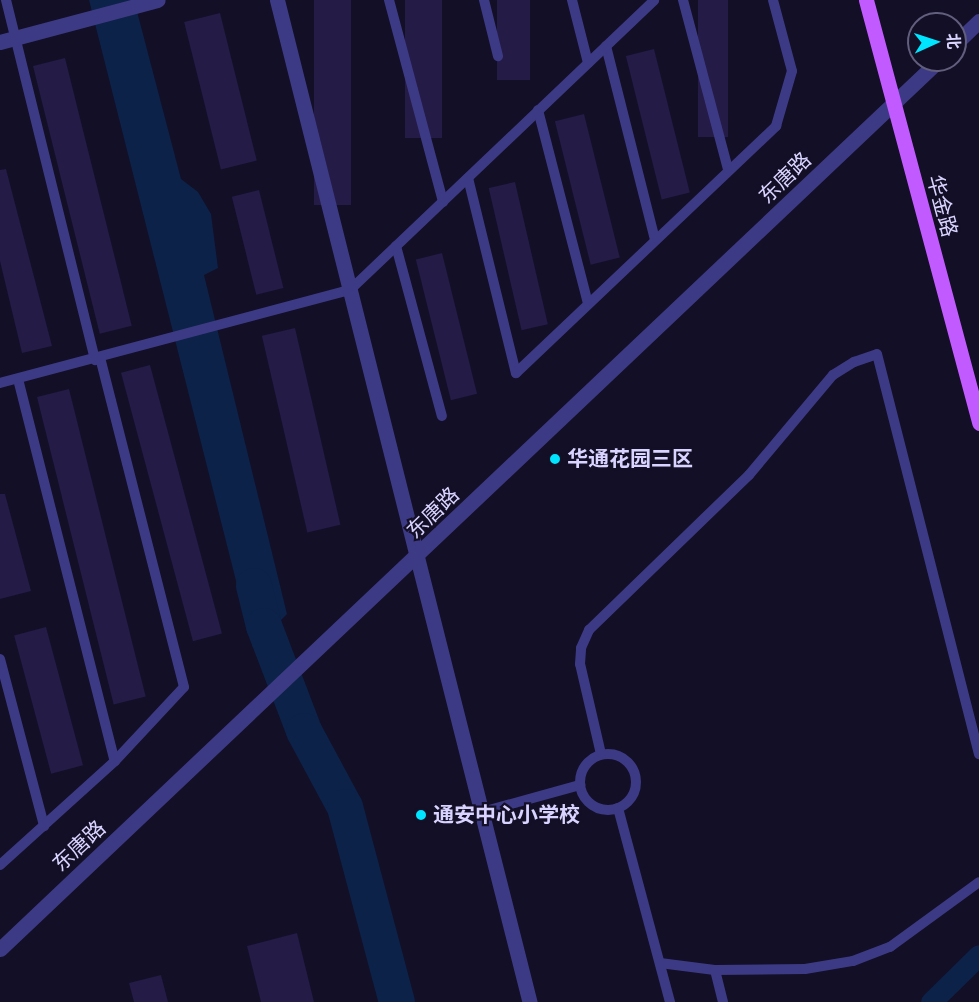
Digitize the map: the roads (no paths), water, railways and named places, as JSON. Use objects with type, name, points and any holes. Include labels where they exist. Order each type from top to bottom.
[{"type":"main road","name":"华金路","points":[[866,0],[979,423]]},
{"type":"street","points":[[278,0],[530,1002]]},
{"type":"street","points":[[8,40],[153,1]]},
{"type":"street","points":[[967,32],[979,21]]},
{"type":"street","name":"东唐路","points":[[0,949],[417,557],[926,72]]},
{"type":"lane","points":[[0,865],[115,761],[184,687],[98,359],[8,40],[6,0]]},
{"type":"lane","points":[[389,0],[443,202]]},
{"type":"lane","points":[[484,0],[498,56]]},
{"type":"lane","points":[[572,0],[588,63]]},
{"type":"lane","points":[[0,384],[350,290],[654,0]]},
{"type":"lane","points":[[683,0],[728,169]]},
{"type":"lane","points":[[468,178],[516,372],[776,126],[792,71],[773,0]]},
{"type":"lane","points":[[606,46],[655,239]]},
{"type":"lane","points":[[538,111],[588,304]]},
{"type":"lane","points":[[396,246],[442,416]]},
{"type":"lane","points":[[601,754],[580,664],[581,648],[589,630],[749,475],[833,375],[854,362],[877,354],[979,754]]},
{"type":"lane","points":[[18,379],[115,761]]},
{"type":"lane","points":[[0,659],[44,826]]},
{"type":"lane","points":[[601,754],[621,756],[634,770],[635,789],[632,798],[618,808],[609,810],[590,804],[580,785],[584,766],[601,754]]},
{"type":"lane","points":[[482,812],[580,785]]},
{"type":"lane","points":[[618,808],[670,1002]]},
{"type":"lane","points":[[660,963],[715,970],[805,969],[853,961],[890,947],[979,882]]},
{"type":"lane","points":[[715,970],[723,1002]]},
{"type":"water","points":[[89,0],[134,0],[181,179],[198,192],[211,214],[218,268],[204,275],[287,614],[253,648]]},
{"type":"waterway","points":[[254,586],[264,626],[304,731],[345,807],[397,1002]]},
{"type":"waterway","points":[[931,1002],[979,955]]},
{"type":"place","name":"华通花园三区","points":[[555,459]]},
{"type":"place","name":"通安中心小学校","points":[[421,815]]}]
